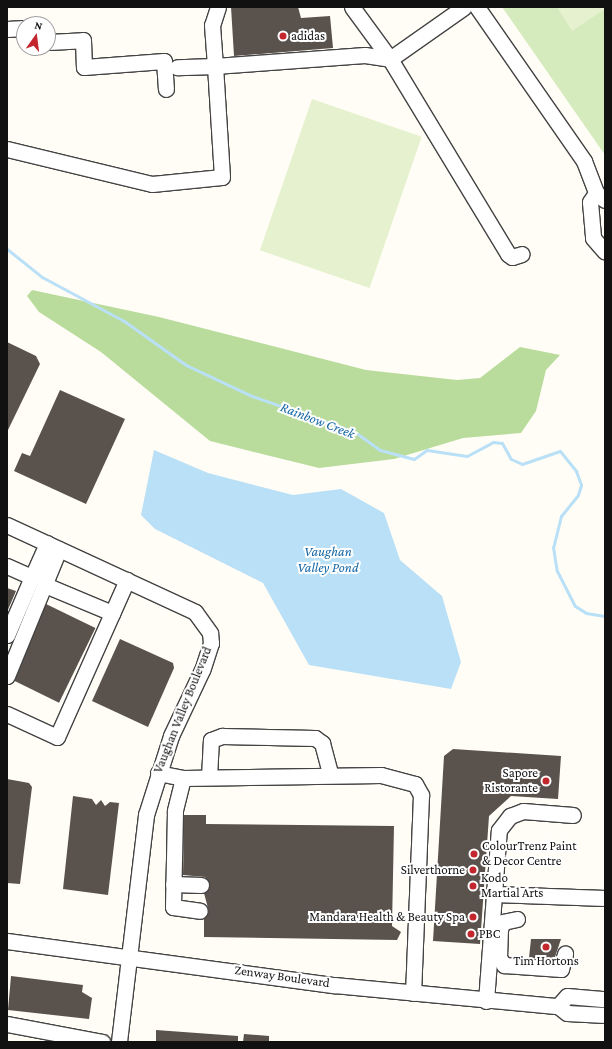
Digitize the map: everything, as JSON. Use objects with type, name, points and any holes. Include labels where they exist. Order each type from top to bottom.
[{"type":"street","points":[[7,149],[152,184],[222,176],[212,25],[218,7]]},
{"type":"street","points":[[352,7],[390,59],[508,254],[512,257],[522,254]]},
{"type":"street","points":[[177,67],[215,66],[365,55],[390,59],[464,7]]},
{"type":"street","points":[[477,7],[584,161],[601,197],[590,202],[593,238],[605,252]]},
{"type":"street","points":[[56,42],[83,40],[84,67],[164,61],[166,89]]},
{"type":"street","name":"Vaughan Valley Boulevard","points":[[7,525],[195,612],[210,633],[211,643],[202,670],[158,773],[146,815],[119,1042]]},
{"type":"street","points":[[7,635],[32,576],[53,546]]},
{"type":"street","points":[[7,676],[45,585],[53,546]]},
{"type":"street","points":[[7,566],[32,576]]},
{"type":"street","points":[[7,714],[57,737],[126,580]]},
{"type":"street","points":[[45,585],[112,613]]},
{"type":"street","points":[[209,777],[211,740],[222,736],[315,738],[322,743],[330,773]]},
{"type":"street","points":[[158,773],[183,778],[330,773],[382,775],[415,784],[421,795],[413,993]]},
{"type":"street","points":[[183,778],[175,811],[173,907],[200,911]]},
{"type":"street","points":[[486,1001],[492,894],[498,837],[507,818],[522,811],[573,815]]},
{"type":"street","points":[[173,884],[200,885]]},
{"type":"street","points":[[492,894],[605,898]]},
{"type":"street","points":[[513,920],[503,922],[500,929],[499,958],[504,965],[562,968],[565,954]]},
{"type":"street","name":"Zenway Boulevard","points":[[7,941],[128,958],[413,993],[486,1001],[558,1006],[567,1013],[605,1015]]},
{"type":"street","points":[[558,1006],[567,996],[605,998]]},
{"type":"street","points":[[7,1024],[102,1042]]},
{"type":"green space","points":[[502,7],[605,7],[605,155]]},
{"type":"green space","points":[[557,7],[605,7],[605,9],[572,31]]},
{"type":"green space","points":[[312,99],[422,137],[370,288],[260,250]]},
{"type":"green space","points":[[32,290],[159,317],[366,370],[457,380],[480,378],[520,347],[560,355],[546,370],[536,411],[521,433],[463,438],[394,459],[319,468],[210,441],[101,352],[39,312],[27,296]]},
{"type":"water","name":"Vaughan Valley Pond","points":[[154,450],[208,473],[293,495],[341,489],[384,513],[400,560],[442,596],[461,662],[451,689],[309,665],[263,583],[155,529],[141,515]]},
{"type":"building","name":"adidas","points":[[231,7],[298,7],[301,18],[330,16],[333,48],[234,56]]},
{"type":"building","points":[[7,342],[36,356],[40,364],[7,432]]},
{"type":"building","points":[[60,390],[125,419],[86,504],[14,471],[22,453],[30,456]]},
{"type":"building","points":[[7,588],[16,591],[7,612]]},
{"type":"building","points":[[46,604],[95,628],[59,703],[10,679]]},
{"type":"building","points":[[120,639],[173,663],[174,668],[148,727],[92,701]]},
{"type":"building","points":[[453,749],[561,756],[558,799],[511,796],[489,816],[480,944],[433,941],[444,756]]},
{"type":"building","points":[[7,779],[29,783],[32,787],[20,884],[7,883]]},
{"type":"building","points":[[73,796],[92,799],[96,805],[101,800],[105,806],[110,802],[119,803],[108,895],[63,889]]},
{"type":"building","points":[[184,815],[206,815],[206,824],[394,826],[392,926],[401,932],[397,940],[204,937],[204,919],[209,912],[204,893],[210,885],[205,877],[183,875]]},
{"type":"building","name":"Tim Hortons","points":[[531,939],[561,939],[554,960],[529,958]]},
{"type":"building","points":[[11,976],[83,985],[82,992],[92,998],[89,1019],[8,1010]]},
{"type":"building","points":[[156,1030],[238,1036],[238,1042],[156,1042]]},
{"type":"building","points":[[244,1034],[269,1036],[269,1042],[243,1042]]},
{"type":"waterway","name":"Rainbow Creek","points":[[7,249],[42,277],[124,321],[186,365],[252,396],[355,432],[380,450],[414,459],[427,450],[467,456],[493,442],[502,443],[511,459],[522,464],[560,451],[576,471],[581,485],[578,495],[561,516],[553,547],[557,571],[575,606],[586,613],[605,616]]},
{"type":"place","name":"adidas","points":[[283,36]]},
{"type":"place","name":"Sapore Ristorante","points":[[546,781]]},
{"type":"place","name":"ColourTrenz Paint & Decor Centre","points":[[474,854]]},
{"type":"place","name":"Silverthorne","points":[[473,870]]},
{"type":"place","name":"Kodo Martial Arts","points":[[473,886]]},
{"type":"place","name":"Mandara Health & Beauty Spa","points":[[473,917]]},
{"type":"place","name":"PBC","points":[[471,934]]},
{"type":"place","name":"Tim Hortons","points":[[546,947]]}]
